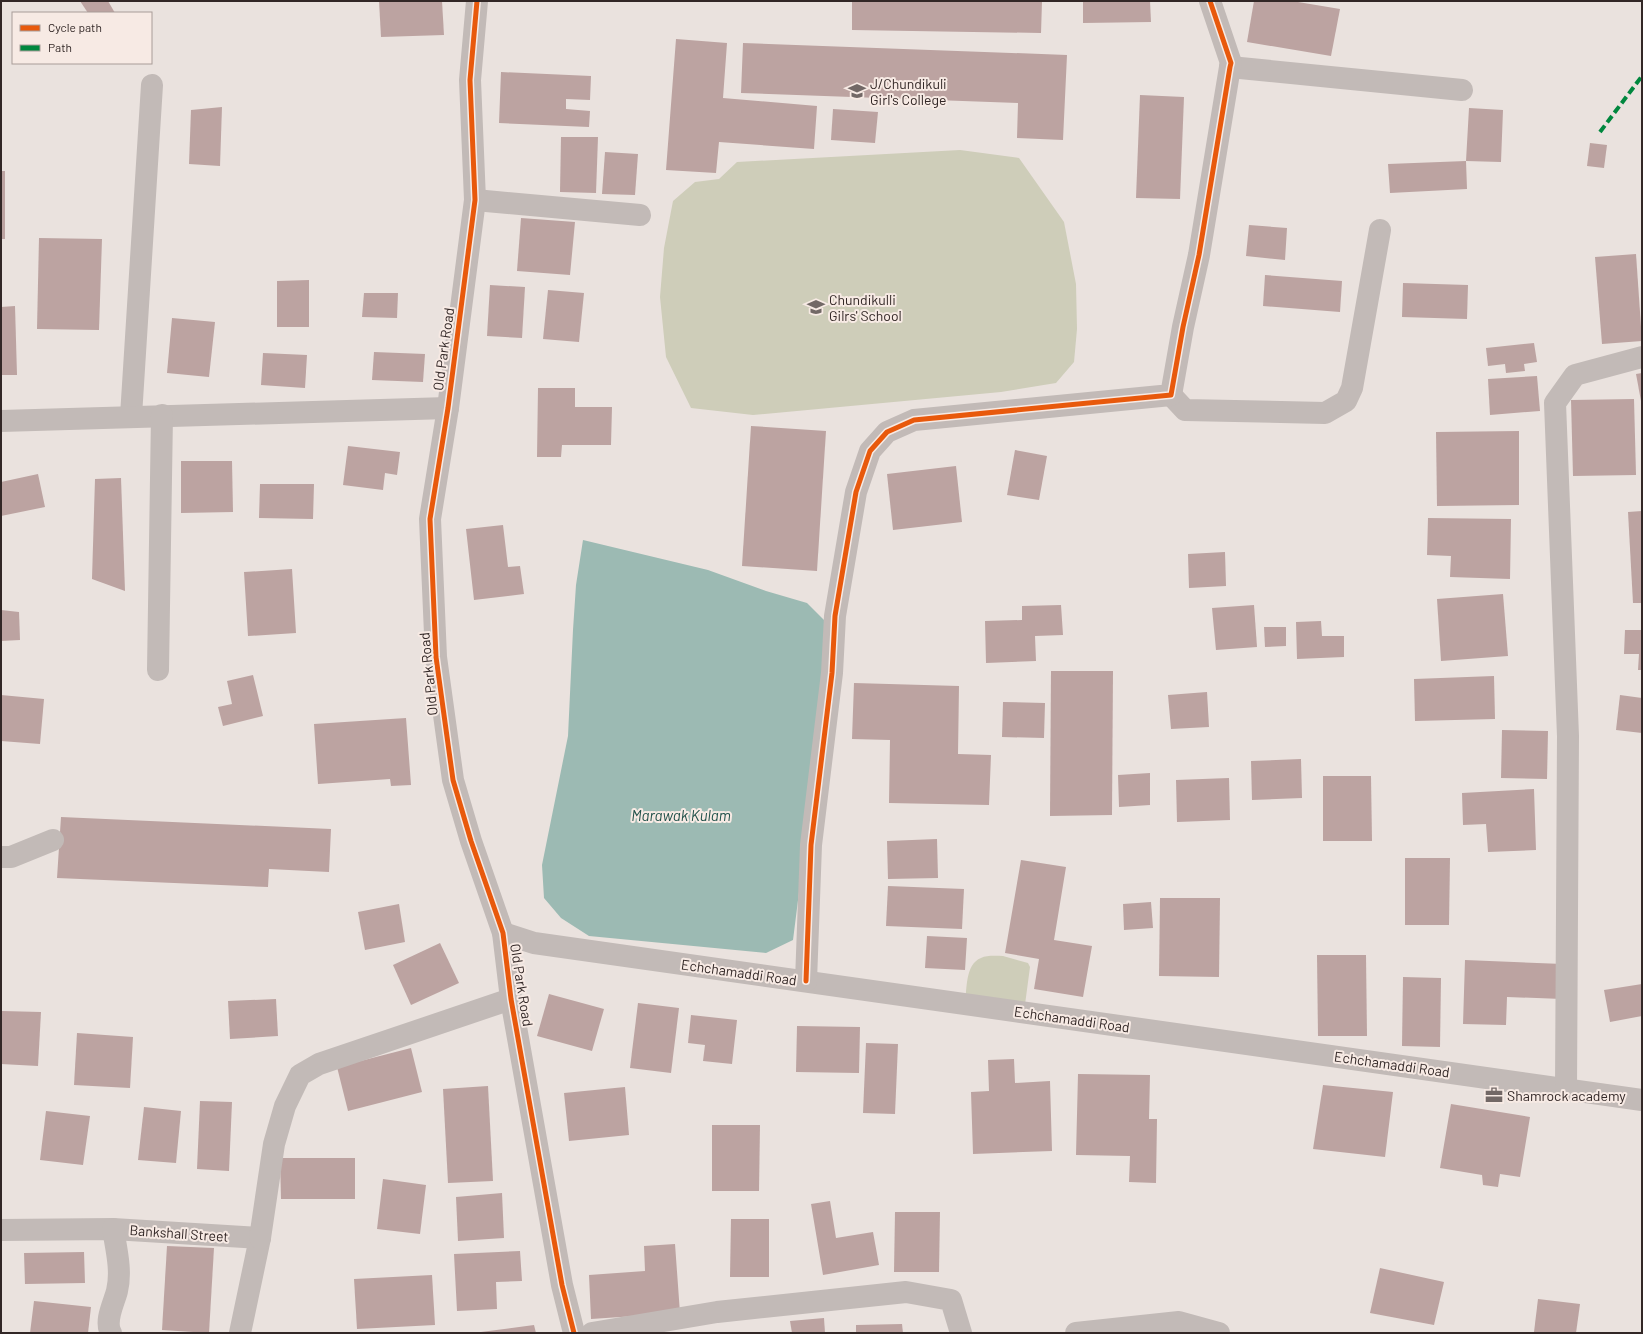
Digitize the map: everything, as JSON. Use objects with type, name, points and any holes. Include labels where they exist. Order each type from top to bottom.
[{"type":"street","name":"Old Park Road","points":[[477,1],[470,80],[475,200],[448,408],[430,519],[436,657],[453,780],[471,841],[503,933],[511,999],[562,1285],[574,1333]]},
{"type":"street","points":[[1171,395],[1183,327],[1199,255],[1231,63],[1210,1]]},
{"type":"street","points":[[1230,67],[1462,90]]},
{"type":"street","points":[[131,416],[152,85]]},
{"type":"street","points":[[475,200],[640,215]]},
{"type":"street","points":[[1171,395],[1185,410],[1325,413],[1346,401],[1352,388],[1380,230]]},
{"type":"street","points":[[1566,1089],[1568,736],[1555,403],[1575,374],[1642,357]]},
{"type":"street","points":[[806,982],[811,845],[832,673],[835,616],[856,492],[870,451],[887,432],[914,420],[1171,395]]},
{"type":"street","points":[[1,421],[162,415],[448,408]]},
{"type":"street","points":[[158,670],[162,415]]},
{"type":"street","points":[[1,857],[11,857],[53,840]]},
{"type":"street","name":"Echchamaddi Road","points":[[503,933],[534,944],[1642,1100]]},
{"type":"street","points":[[240,1333],[260,1238],[274,1144],[285,1106],[300,1075],[319,1064],[511,999]]},
{"type":"street","points":[[111,1333],[109,1330],[109,1321],[118,1290],[119,1275],[113,1229]]},
{"type":"street","name":"Bankshall Street","points":[[1,1230],[113,1229],[260,1238]]},
{"type":"street","points":[[592,1333],[717,1312],[906,1292],[951,1300],[961,1333]]},
{"type":"street","points":[[1076,1333],[1179,1322],[1219,1333]]},
{"type":"green space","points":[[960,150],[1019,158],[1064,222],[1076,284],[1077,329],[1074,362],[1056,383],[1001,392],[753,415],[691,408],[666,357],[660,297],[664,248],[673,201],[695,182],[719,179],[737,162]]},
{"type":"green space","points":[[1003,956],[1028,963],[1030,967],[1024,1012],[965,1004],[969,972],[972,966],[976,961],[983,957]]},
{"type":"water","name":"Marawak Kulam","points":[[583,540],[708,570],[766,591],[807,603],[828,624],[828,662],[793,940],[766,953],[589,936],[561,918],[544,898],[542,865],[568,736],[576,585]]},
{"type":"building","points":[[80,1],[108,1],[114,12],[87,12]]},
{"type":"building","points":[[379,1],[442,1],[444,35],[381,37]]},
{"type":"building","points":[[852,1],[1042,1],[1041,33],[852,30]]},
{"type":"building","points":[[1083,1],[1150,1],[1151,22],[1083,23]]},
{"type":"building","points":[[1254,1],[1292,1],[1340,9],[1331,56],[1247,42]]},
{"type":"building","points":[[676,39],[727,43],[723,98],[817,106],[814,149],[719,142],[716,173],[666,170]]},
{"type":"building","points":[[743,43],[1067,55],[1063,140],[1017,138],[1018,103],[741,93]]},
{"type":"building","points":[[501,72],[591,76],[590,100],[566,99],[566,109],[590,111],[589,127],[499,123]]},
{"type":"building","points":[[1140,95],[1184,97],[1180,199],[1136,198]]},
{"type":"building","points":[[222,107],[220,166],[189,164],[191,110]]},
{"type":"building","points":[[1469,108],[1503,110],[1501,162],[1466,161]]},
{"type":"building","points":[[833,109],[878,112],[875,143],[831,140]]},
{"type":"building","points":[[561,137],[598,137],[596,193],[560,192]]},
{"type":"building","points":[[1590,143],[1607,145],[1604,168],[1587,166]]},
{"type":"building","points":[[605,152],[638,154],[635,195],[602,194]]},
{"type":"building","points":[[1466,161],[1467,189],[1390,193],[1388,164]]},
{"type":"building","points":[[1,171],[5,171],[5,239],[1,239]]},
{"type":"building","points":[[521,218],[575,222],[570,275],[517,271]]},
{"type":"building","points":[[1249,225],[1287,228],[1285,260],[1246,256]]},
{"type":"building","points":[[39,238],[102,239],[99,330],[37,329]]},
{"type":"building","points":[[1636,254],[1642,341],[1602,344],[1595,257]]},
{"type":"building","points":[[1265,275],[1342,281],[1340,312],[1263,306]]},
{"type":"building","points":[[309,280],[309,327],[277,327],[277,281]]},
{"type":"building","points":[[1403,283],[1468,285],[1467,319],[1402,317]]},
{"type":"building","points":[[490,285],[525,287],[522,338],[487,336]]},
{"type":"building","points":[[548,290],[584,293],[579,342],[543,339]]},
{"type":"building","points":[[364,293],[398,293],[397,318],[362,317]]},
{"type":"building","points":[[15,306],[17,375],[1,375],[1,307]]},
{"type":"building","points":[[172,318],[215,322],[209,377],[167,373]]},
{"type":"building","points":[[1534,343],[1537,362],[1524,364],[1525,371],[1506,373],[1505,364],[1488,366],[1486,348]]},
{"type":"building","points":[[374,352],[425,354],[423,382],[372,380]]},
{"type":"building","points":[[263,353],[307,355],[305,388],[261,385]]},
{"type":"building","points":[[1642,373],[1642,401],[1641,401],[1636,374]]},
{"type":"building","points":[[1537,376],[1540,411],[1490,415],[1488,379]]},
{"type":"building","points":[[538,388],[575,388],[575,407],[612,407],[611,445],[562,445],[561,457],[537,457]]},
{"type":"building","points":[[1634,399],[1636,475],[1573,476],[1571,400]]},
{"type":"building","points":[[751,426],[826,431],[817,571],[742,566]]},
{"type":"building","points":[[1519,431],[1519,505],[1437,506],[1436,432]]},
{"type":"building","points":[[348,446],[400,452],[397,475],[385,473],[383,490],[343,485]]},
{"type":"building","points":[[1015,450],[1047,456],[1039,500],[1007,495]]},
{"type":"building","points":[[181,461],[232,461],[233,512],[181,513]]},
{"type":"building","points":[[956,466],[962,522],[893,530],[887,474]]},
{"type":"building","points":[[38,474],[45,507],[1,516],[1,482]]},
{"type":"building","points":[[121,478],[125,591],[92,579],[95,479]]},
{"type":"building","points":[[260,484],[314,484],[313,519],[259,518]]},
{"type":"building","points":[[1642,511],[1642,603],[1633,603],[1628,512]]},
{"type":"building","points":[[1428,518],[1511,519],[1510,579],[1450,577],[1451,556],[1427,555]]},
{"type":"building","points":[[503,525],[508,567],[520,566],[524,594],[474,600],[466,529]]},
{"type":"building","points":[[1225,552],[1226,586],[1189,588],[1188,554]]},
{"type":"building","points":[[292,569],[296,633],[248,636],[244,572]]},
{"type":"building","points":[[1503,594],[1508,656],[1441,661],[1437,599]]},
{"type":"building","points":[[1061,605],[1063,635],[1035,636],[1036,661],[986,663],[985,621],[1022,620],[1022,606]]},
{"type":"building","points":[[1254,605],[1257,647],[1216,650],[1212,608]]},
{"type":"building","points":[[1,610],[19,612],[20,640],[1,641]]},
{"type":"building","points":[[1321,621],[1322,636],[1344,636],[1344,657],[1297,659],[1296,622]]},
{"type":"building","points":[[1264,627],[1286,627],[1286,646],[1265,647]]},
{"type":"building","points":[[1625,630],[1642,630],[1642,670],[1638,670],[1639,654],[1624,654]]},
{"type":"building","points":[[1051,671],[1113,671],[1112,815],[1050,816]]},
{"type":"building","points":[[253,675],[263,716],[223,726],[218,707],[232,704],[227,681]]},
{"type":"building","points":[[1494,676],[1495,719],[1415,721],[1414,679]]},
{"type":"building","points":[[854,683],[959,686],[958,754],[991,755],[989,805],[889,803],[890,740],[852,739]]},
{"type":"building","points":[[1207,692],[1209,727],[1171,729],[1168,695]]},
{"type":"building","points":[[1,695],[44,699],[40,744],[1,741]]},
{"type":"building","points":[[1620,695],[1642,698],[1642,733],[1616,730]]},
{"type":"building","points":[[1003,702],[1045,703],[1044,738],[1002,737]]},
{"type":"building","points":[[406,718],[411,785],[391,786],[390,779],[318,784],[314,724]]},
{"type":"building","points":[[1502,730],[1548,731],[1547,779],[1501,778]]},
{"type":"building","points":[[1301,759],[1302,798],[1252,800],[1251,761]]},
{"type":"building","points":[[1150,773],[1150,805],[1119,807],[1118,775]]},
{"type":"building","points":[[1323,776],[1371,776],[1372,841],[1323,841]]},
{"type":"building","points":[[1229,778],[1230,820],[1177,822],[1176,780]]},
{"type":"building","points":[[1534,789],[1536,850],[1488,852],[1486,824],[1463,825],[1462,793]]},
{"type":"building","points":[[61,817],[331,829],[329,872],[269,869],[268,887],[57,878]]},
{"type":"building","points":[[937,839],[938,878],[888,879],[887,841]]},
{"type":"building","points":[[1405,858],[1450,858],[1449,925],[1405,925]]},
{"type":"building","points":[[1021,860],[1066,867],[1054,940],[1092,946],[1083,997],[1034,989],[1039,959],[1005,953]]},
{"type":"building","points":[[888,886],[964,889],[962,929],[886,926]]},
{"type":"building","points":[[1160,898],[1220,898],[1219,977],[1159,976]]},
{"type":"building","points":[[1151,902],[1153,928],[1124,930],[1123,904]]},
{"type":"building","points":[[399,904],[405,942],[365,950],[358,912]]},
{"type":"building","points":[[927,936],[967,938],[965,970],[925,968]]},
{"type":"building","points":[[440,943],[459,983],[411,1005],[393,965]]},
{"type":"building","points":[[1317,955],[1366,955],[1367,1036],[1318,1036]]},
{"type":"building","points":[[1465,960],[1563,964],[1562,999],[1507,997],[1506,1025],[1463,1024]]},
{"type":"building","points":[[1403,977],[1441,978],[1440,1047],[1402,1046]]},
{"type":"building","points":[[1642,984],[1642,1016],[1610,1022],[1604,990]]},
{"type":"building","points":[[549,994],[604,1009],[592,1051],[537,1036]]},
{"type":"building","points":[[276,999],[278,1036],[230,1039],[228,1001]]},
{"type":"building","points":[[638,1003],[679,1008],[671,1073],[630,1068]]},
{"type":"building","points":[[2,1011],[41,1012],[38,1066],[1,1064]]},
{"type":"building","points":[[691,1015],[737,1020],[732,1064],[703,1061],[705,1045],[688,1043]]},
{"type":"building","points":[[797,1026],[860,1027],[859,1073],[796,1072]]},
{"type":"building","points":[[77,1033],[133,1037],[130,1088],[74,1085]]},
{"type":"building","points":[[866,1043],[898,1044],[895,1114],[863,1113]]},
{"type":"building","points":[[411,1048],[422,1092],[348,1111],[337,1067]]},
{"type":"building","points":[[1014,1059],[1015,1083],[1050,1081],[1052,1151],[973,1154],[971,1092],[989,1091],[988,1060]]},
{"type":"building","points":[[1078,1074],[1150,1075],[1149,1119],[1157,1119],[1156,1183],[1129,1182],[1130,1156],[1076,1155]]},
{"type":"building","points":[[1323,1085],[1393,1092],[1385,1157],[1313,1149]]},
{"type":"building","points":[[488,1086],[493,1181],[448,1183],[443,1089]]},
{"type":"building","points":[[625,1087],[629,1135],[569,1141],[564,1093]]},
{"type":"building","points":[[200,1101],[232,1102],[229,1171],[197,1169]]},
{"type":"building","points":[[1451,1104],[1530,1117],[1520,1177],[1500,1174],[1498,1187],[1483,1185],[1482,1175],[1440,1168]]},
{"type":"building","points":[[144,1107],[181,1111],[176,1163],[138,1160]]},
{"type":"building","points":[[46,1111],[90,1116],[83,1165],[40,1160]]},
{"type":"building","points":[[712,1125],[760,1125],[759,1191],[712,1191]]},
{"type":"building","points":[[280,1158],[355,1158],[355,1199],[281,1199]]},
{"type":"building","points":[[383,1179],[426,1185],[420,1234],[377,1229]]},
{"type":"building","points":[[502,1193],[504,1238],[458,1241],[456,1197]]},
{"type":"building","points":[[830,1201],[836,1238],[873,1232],[879,1265],[823,1275],[811,1204]]},
{"type":"building","points":[[895,1212],[940,1212],[939,1272],[894,1272]]},
{"type":"building","points":[[731,1219],[769,1219],[769,1277],[730,1277]]},
{"type":"building","points":[[675,1244],[680,1313],[591,1319],[589,1275],[645,1271],[644,1246]]},
{"type":"building","points":[[167,1246],[214,1248],[209,1333],[162,1330]]},
{"type":"building","points":[[520,1251],[522,1281],[496,1282],[497,1309],[457,1311],[454,1254]]},
{"type":"building","points":[[84,1252],[85,1283],[25,1284],[24,1253]]},
{"type":"building","points":[[1380,1268],[1444,1282],[1434,1325],[1370,1313]]},
{"type":"building","points":[[432,1275],[435,1325],[357,1329],[354,1279]]},
{"type":"building","points":[[1538,1299],[1580,1304],[1576,1333],[1534,1332]]},
{"type":"building","points":[[34,1301],[91,1307],[88,1333],[30,1333]]},
{"type":"building","points":[[824,1318],[825,1333],[792,1333],[790,1321]]},
{"type":"building","points":[[902,1324],[903,1333],[856,1333],[856,1325]]},
{"type":"building","points":[[534,1325],[536,1333],[481,1333],[481,1332]]},
{"type":"marked path","points":[[1600,132],[1642,76]]},
{"type":"cycle path","points":[[477,1],[470,80],[475,200],[448,408],[430,519],[436,657],[453,780],[471,841],[503,933],[511,999],[562,1285],[574,1333]]},
{"type":"cycle path","points":[[806,981],[811,845],[832,673],[835,616],[856,492],[870,451],[887,432],[914,420],[1171,395],[1183,327],[1199,255],[1231,63],[1210,1]]},
{"type":"place","name":"J/Chundikuli Girl's College","points":[[857,91]]},
{"type":"place","name":"Chundikulli Gilrs' School","points":[[816,307]]},
{"type":"place","name":"Shamrock academy","points":[[1494,1095]]}]
